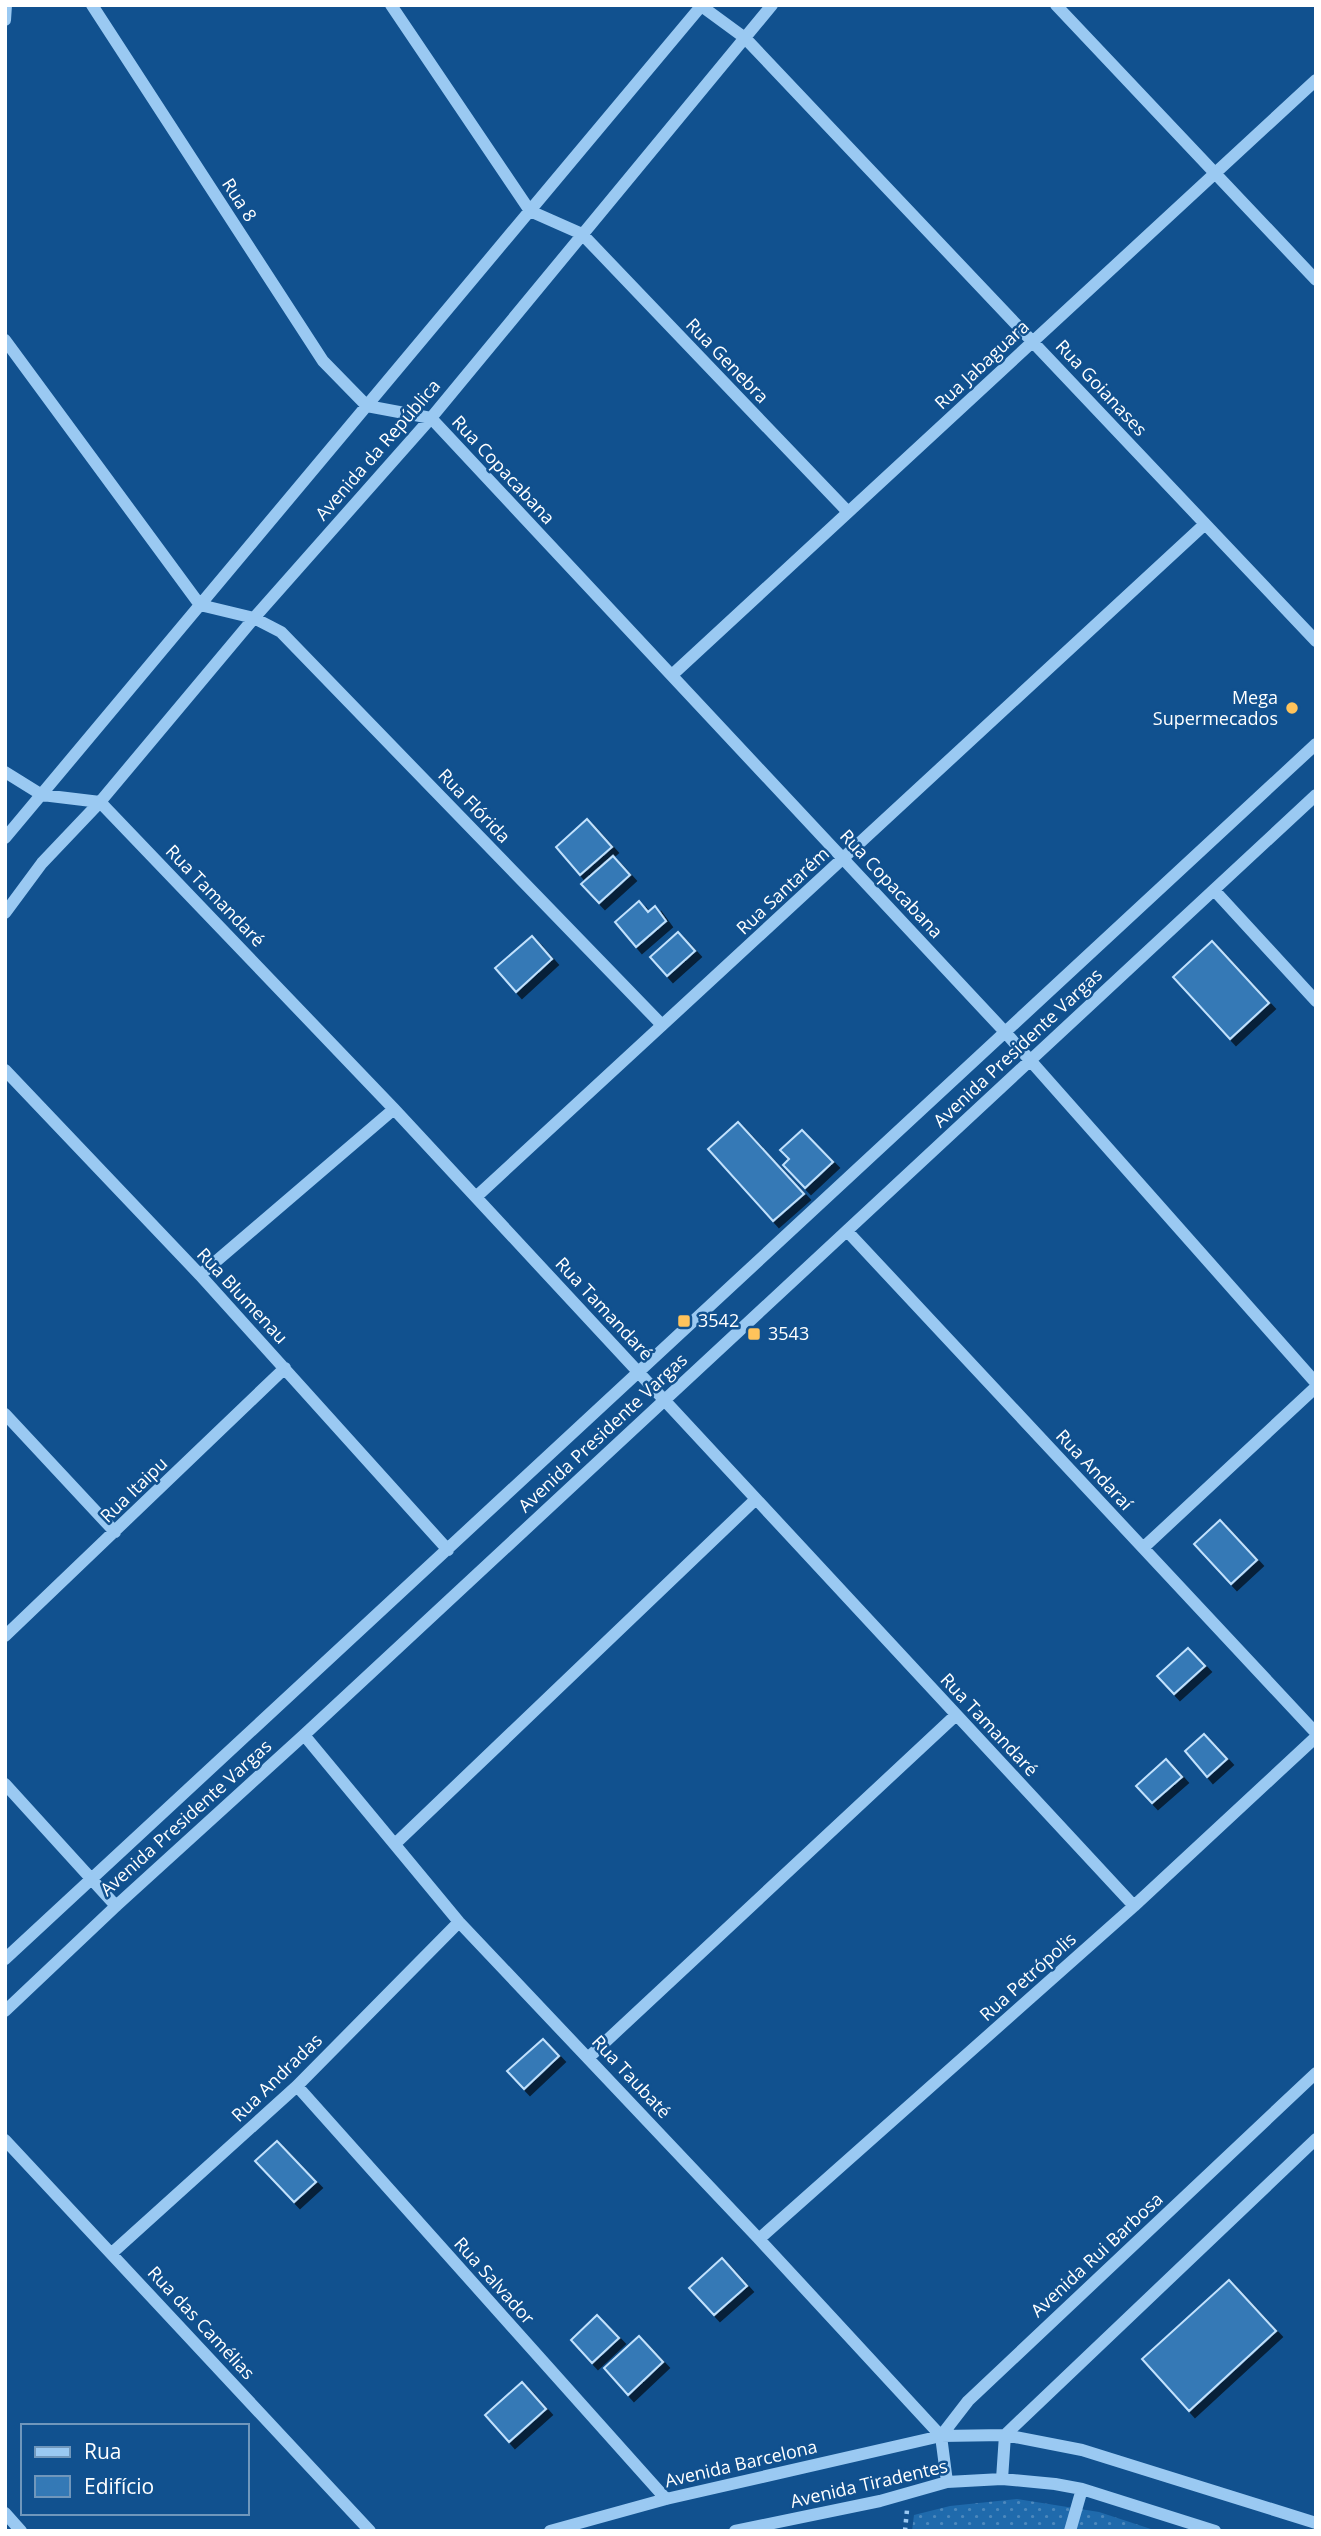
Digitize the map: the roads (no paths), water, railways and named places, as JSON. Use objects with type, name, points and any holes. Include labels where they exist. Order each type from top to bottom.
[{"type":"street","points":[[5,19],[6,5]]},
{"type":"street","name":"Rua 8","points":[[92,5],[323,361],[367,406]]},
{"type":"street","points":[[391,5],[530,211],[582,234]]},
{"type":"street","name":"Avenida da República","points":[[5,914],[42,863],[100,802],[254,618],[431,418],[772,5]]},
{"type":"street","points":[[1056,5],[1316,279]]},
{"type":"street","name":"Avenida da República","points":[[5,838],[701,6]]},
{"type":"street","name":"Rua Goianases","points":[[701,6],[745,38],[1316,641]]},
{"type":"street","name":"Rua Jabaguara","points":[[672,675],[1316,80]]},
{"type":"street","name":"Rua Genebra","points":[[582,234],[848,512]]},
{"type":"street","points":[[5,340],[200,605]]},
{"type":"street","points":[[367,406],[431,418]]},
{"type":"street","name":"Rua Copacabana","points":[[431,418],[1005,1032],[1316,1385]]},
{"type":"street","name":"Rua Santarém","points":[[476,1197],[1205,524]]},
{"type":"street","name":"Rua Flórida","points":[[200,605],[254,618],[281,632],[662,1026]]},
{"type":"street","name":"Avenida Presidente Vargas","points":[[5,1959],[1316,744]]},
{"type":"street","points":[[5,772],[42,795],[100,802]]},
{"type":"street","name":"Avenida Presidente Vargas","points":[[5,2011],[1316,795]]},
{"type":"street","name":"Rua Tamandaré","points":[[100,802],[394,1108],[1134,1906]]},
{"type":"street","points":[[1214,890],[1316,1001]]},
{"type":"street","name":"Rua Blumenau","points":[[5,1070],[200,1275],[448,1550]]},
{"type":"street","points":[[200,1275],[394,1108]]},
{"type":"street","name":"Rua Andaraí","points":[[846,1231],[1316,1735]]},
{"type":"street","name":"Rua Itaipu","points":[[5,1636],[285,1368]]},
{"type":"street","points":[[1143,1548],[1316,1385]]},
{"type":"street","points":[[5,1414],[115,1532]]},
{"type":"street","points":[[395,1844],[756,1499]]},
{"type":"street","points":[[589,2058],[956,1714]]},
{"type":"street","name":"Rua Taubaté","points":[[304,1735],[459,1922],[942,2437]]},
{"type":"street","name":"Rua Petrópolis","points":[[759,2239],[1134,1906],[1316,1735]]},
{"type":"street","points":[[5,1784],[116,1906]]},
{"type":"street","name":"Rua Andradas","points":[[112,2253],[296,2086],[459,1922]]},
{"type":"street","name":"Avenida Rui Barbosa","points":[[942,2437],[968,2401],[1316,2073]]},
{"type":"street","name":"Rua Salvador","points":[[296,2086],[666,2499]]},
{"type":"street","points":[[1002,2479],[1005,2435],[1316,2138]]},
{"type":"street","name":"Rua das Camélias","points":[[5,2140],[370,2531]]},
{"type":"street","name":"Avenida Tiradentes","points":[[942,2437],[1005,2435],[1082,2449],[1316,2523]]},
{"type":"street","points":[[942,2437],[947,2482]]},
{"type":"street","name":"Avenida Barcelona","points":[[550,2531],[666,2499],[942,2437]]},
{"type":"street","name":"Avenida Tiradentes","points":[[735,2531],[880,2501],[947,2482],[1002,2479],[1082,2489],[1215,2531]]},
{"type":"street","points":[[1070,2531],[1082,2489]]},
{"type":"street","points":[[5,2513],[21,2531]]},
{"type":"place","name":"Mega Supermecados","points":[[1292,708]]},
{"type":"place","name":"3542","points":[[684,1321]]},
{"type":"place","name":"3543","points":[[754,1334]]}]
